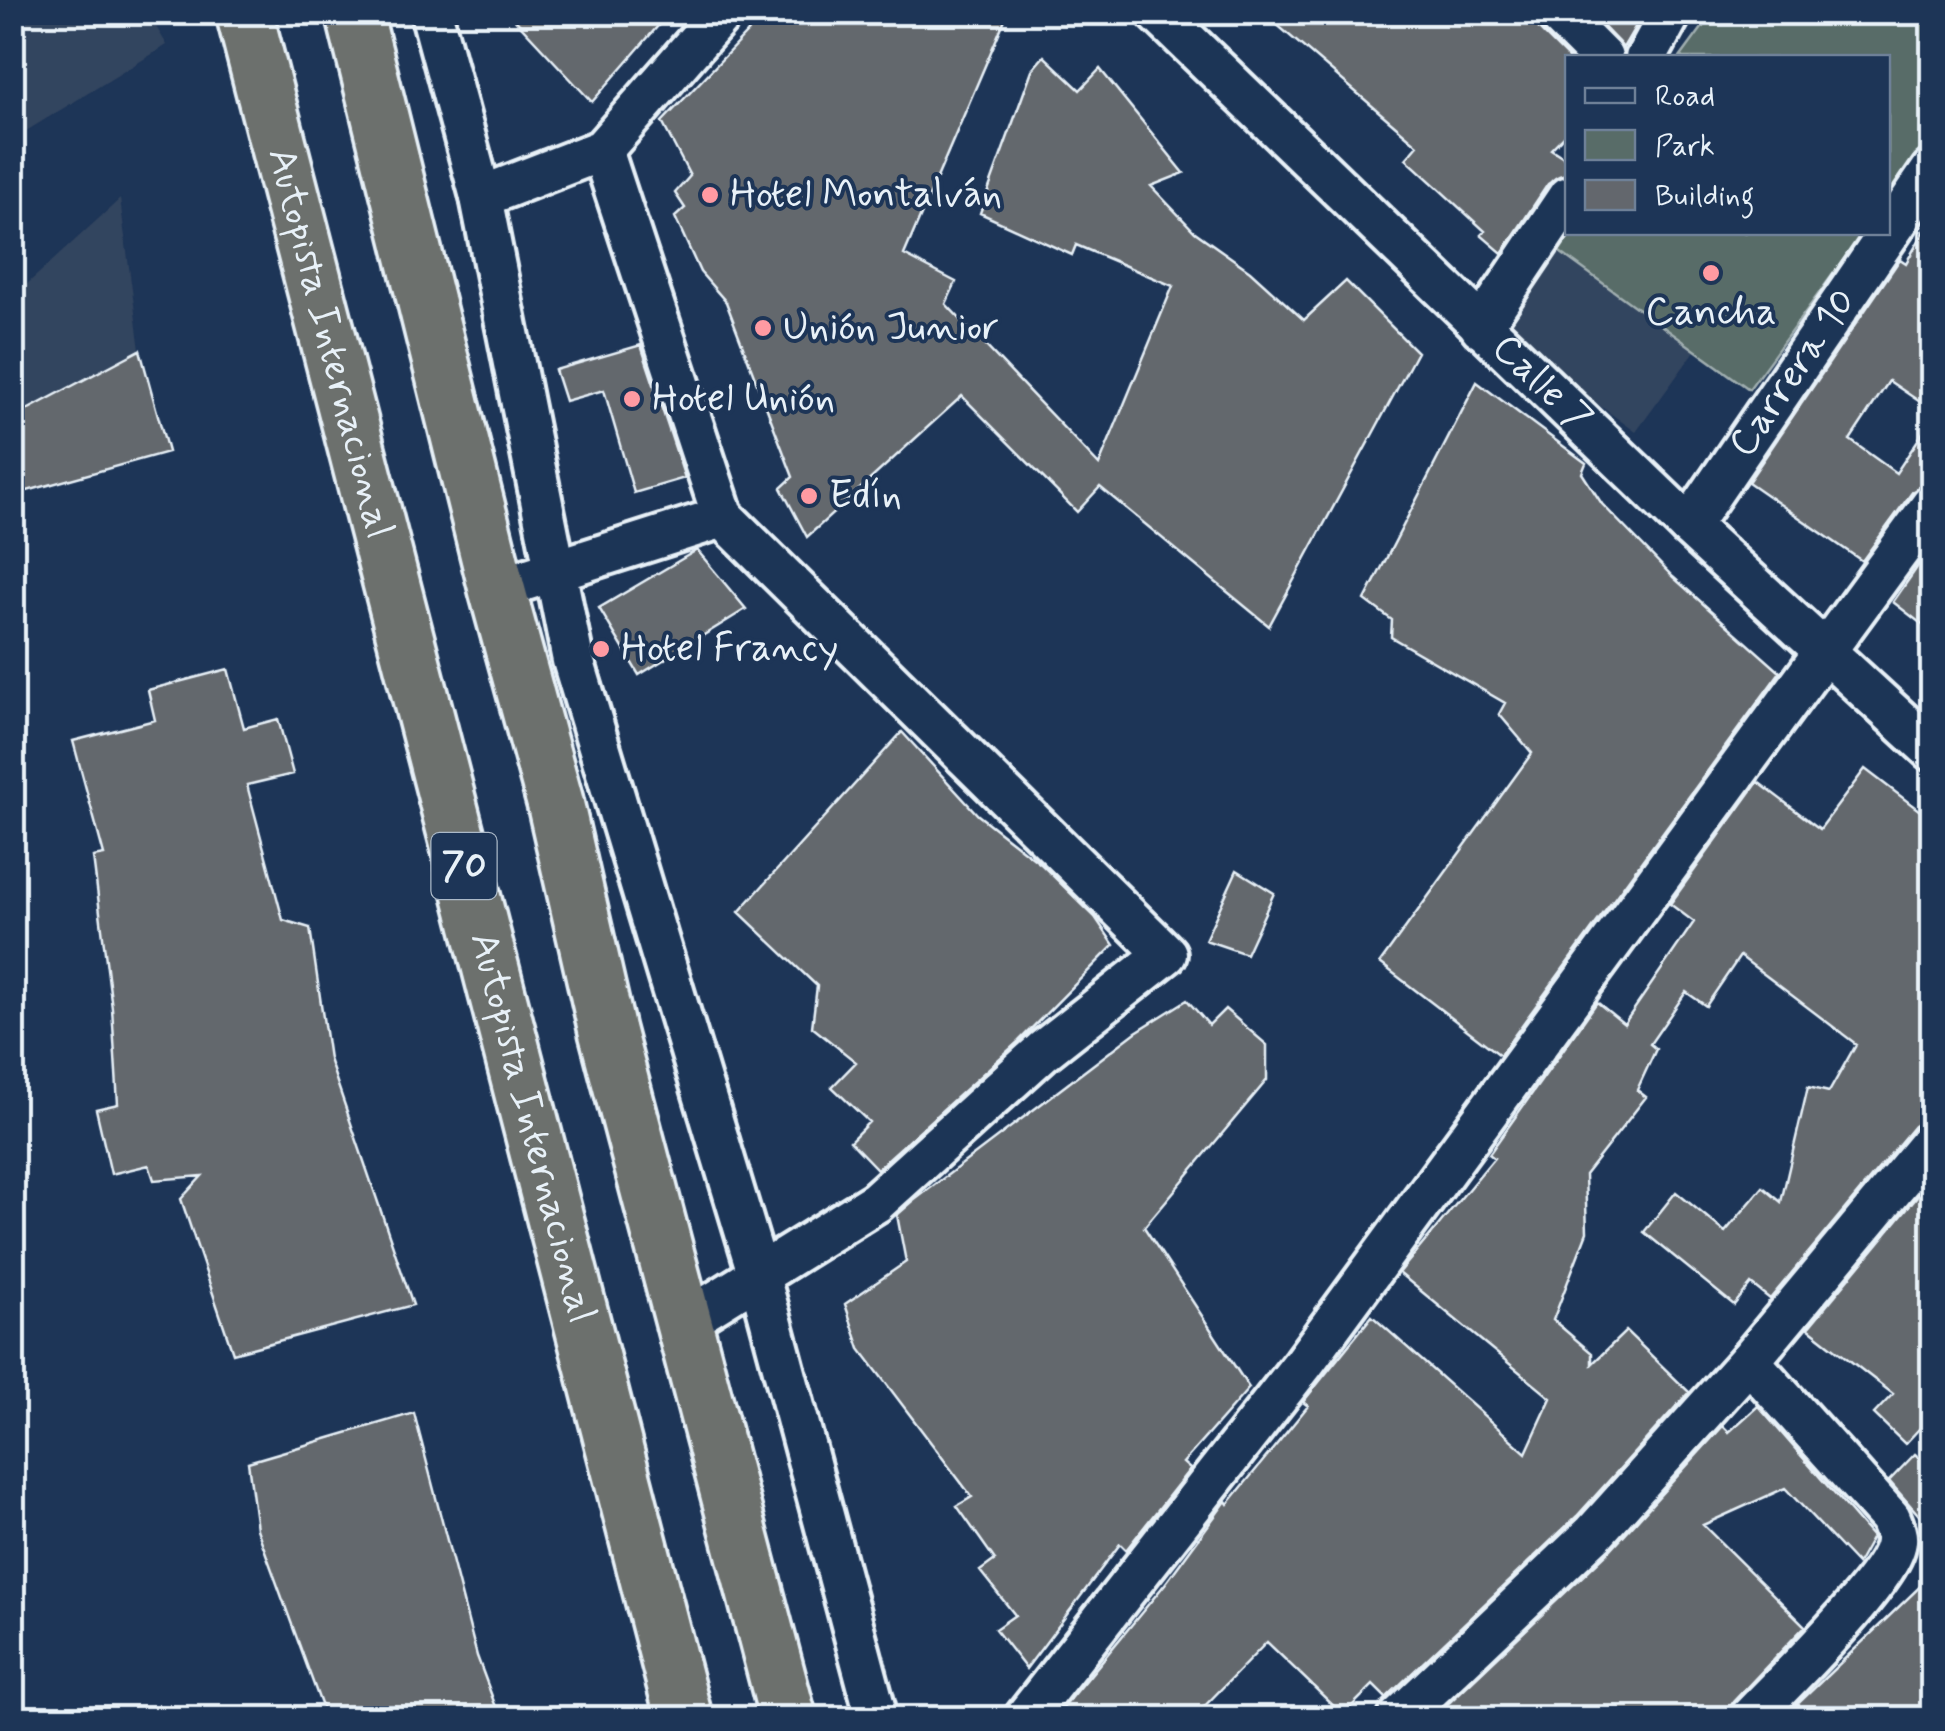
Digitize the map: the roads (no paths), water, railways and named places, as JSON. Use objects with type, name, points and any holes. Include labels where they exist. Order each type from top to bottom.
[{"type":"highway","name":"Autopista Internacional","points":[[244,12],[684,1718]]},
{"type":"highway","points":[[354,12],[497,589],[788,1718]]},
{"type":"street","points":[[432,12],[481,197],[573,660],[758,1276],[877,1718]]},
{"type":"street","points":[[481,197],[602,150],[723,12]]},
{"type":"street","name":"Calle 7","points":[[1157,12],[1689,526],[1932,750]]},
{"type":"street","points":[[1556,12],[1599,55]]},
{"type":"street","points":[[1648,55],[1670,12]]},
{"type":"street","points":[[602,150],[723,518],[1166,954],[1043,1051],[876,1202],[685,1320]]},
{"type":"street","name":"Carrera 10","points":[[1890,232],[1932,170]]},
{"type":"street","points":[[1481,327],[1565,201]]},
{"type":"street","name":"Carrera 10","points":[[1689,526],[1888,235]]},
{"type":"street","points":[[1025,1718],[1303,1364],[1932,505]]},
{"type":"street","points":[[497,589],[723,518]]},
{"type":"street","points":[[1399,1718],[1594,1533],[1748,1362],[1932,1141]]},
{"type":"street","points":[[1748,1362],[1890,1518],[1896,1540],[1889,1563],[1851,1610],[1750,1718]]},
{"type":"place","name":"Hotel Montalván","points":[[710,195]]},
{"type":"place","name":"Cancha","points":[[1711,273]]},
{"type":"place","name":"Unión Junior","points":[[763,328]]},
{"type":"place","name":"Hotel Unión","points":[[632,399]]},
{"type":"place","name":"Edín","points":[[809,496]]},
{"type":"place","name":"Hotel Francy","points":[[601,649]]}]
